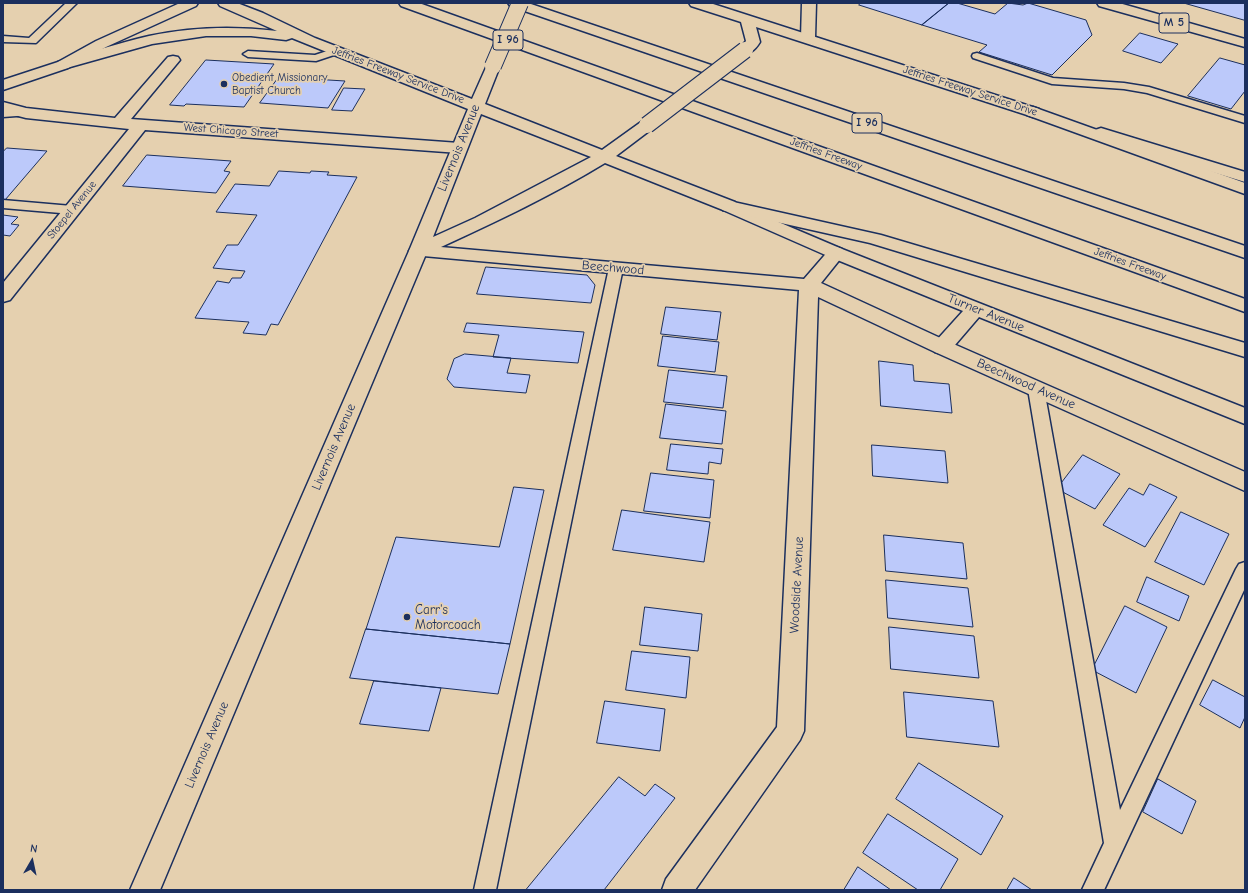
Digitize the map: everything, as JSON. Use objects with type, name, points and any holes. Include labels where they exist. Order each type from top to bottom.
[{"type":"main road","points":[[63,66],[101,44],[191,3]]},
{"type":"main road","name":"Jeffries Freeway Service Drive","points":[[225,3],[258,16],[310,41],[729,206]]},
{"type":"main road","name":"Jeffries Freeway","points":[[406,3],[1245,306]]},
{"type":"main road","name":"I 96","points":[[515,3],[1245,252]]},
{"type":"main road","name":"Livernois Avenue","points":[[145,890],[418,251],[459,148],[520,3]]},
{"type":"main road","name":"Jeffries Freeway Service Drive","points":[[696,3],[1033,112],[1245,177]]},
{"type":"main road","points":[[808,38],[809,3]]},
{"type":"main road","name":"M 5","points":[[1104,3],[1245,43]]},
{"type":"main road","points":[[418,251],[481,222],[605,156],[745,50],[753,42],[747,20]]},
{"type":"main road","points":[[3,85],[151,40],[206,32],[257,32],[310,41]]},
{"type":"main road","points":[[119,123],[173,60]]},
{"type":"main road","name":"West Chicago Street","points":[[3,108],[26,113],[119,123],[459,148]]},
{"type":"main road","points":[[1033,112],[1245,189]]},
{"type":"main road","name":"Stoepel Avenue","points":[[3,296],[141,124]]},
{"type":"main road","points":[[729,206],[876,239],[1245,350]]},
{"type":"main road","name":"Turner Avenue","points":[[729,206],[836,254],[1245,416]]},
{"type":"main road","name":"Beechwood","points":[[418,251],[809,285]]},
{"type":"main road","points":[[809,285],[836,254]]},
{"type":"main road","name":"Beechwood Avenue","points":[[809,285],[942,347],[1245,482]]},
{"type":"main road","name":"Woodside Avenue","points":[[677,890],[790,731],[809,285]]},
{"type":"main road","points":[[942,347],[975,309]]},
{"type":"lane","points":[[3,39],[32,41],[72,3]]},
{"type":"lane","points":[[248,54],[316,58],[336,51]]},
{"type":"lane","points":[[977,56],[1052,81],[1124,86],[1149,90],[1245,120]]},
{"type":"lane","points":[[3,114],[26,113]]},
{"type":"lane","points":[[3,204],[72,210]]},
{"type":"lane","points":[[485,890],[616,268]]},
{"type":"lane","points":[[1036,389],[1115,843]]},
{"type":"lane","points":[[1092,890],[1245,569]]},
{"type":"building","points":[[861,3],[949,3],[922,25],[859,5]]},
{"type":"building","points":[[949,3],[957,3],[995,14],[1008,3],[1023,5],[1028,3],[1086,20],[1092,35],[1052,75],[979,52],[987,45],[922,25]]},
{"type":"building","points":[[1184,3],[1245,3],[1245,20]]},
{"type":"building","points":[[1140,33],[1178,44],[1161,63],[1123,51]]},
{"type":"building","points":[[1220,58],[1245,65],[1245,91],[1231,109],[1188,96]]},
{"type":"building","name":"Obedient Missionary Baptist Church","points":[[206,60],[274,64],[244,107],[186,104],[184,106],[170,105]]},
{"type":"building","points":[[279,77],[345,81],[328,108],[260,103]]},
{"type":"building","points":[[344,88],[365,89],[352,111],[332,110]]},
{"type":"building","points":[[7,148],[47,151],[5,200],[3,199],[3,152]]},
{"type":"building","points":[[147,155],[231,161],[224,171],[230,172],[216,193],[123,186]]},
{"type":"building","points":[[279,171],[310,173],[311,171],[329,172],[327,175],[357,177],[278,325],[271,324],[266,335],[243,333],[249,322],[195,318],[217,281],[229,283],[232,278],[241,278],[245,271],[213,268],[227,245],[238,245],[257,215],[216,212],[235,184],[269,186]]},
{"type":"building","points":[[3,215],[18,217],[11,224],[19,225],[10,236],[3,235]]},
{"type":"building","points":[[486,267],[587,275],[595,285],[591,303],[477,294]]},
{"type":"building","points":[[666,307],[721,312],[717,340],[661,334]]},
{"type":"building","points":[[467,323],[584,332],[578,363],[493,357],[499,335],[464,332]]},
{"type":"building","points":[[663,336],[719,342],[715,372],[658,366]]},
{"type":"building","points":[[465,354],[511,358],[507,373],[530,375],[526,393],[454,387],[447,379],[454,359]]},
{"type":"building","points":[[879,361],[913,365],[914,381],[949,384],[952,413],[881,406]]},
{"type":"building","points":[[669,370],[727,376],[723,408],[664,402]]},
{"type":"building","points":[[666,404],[726,411],[722,444],[660,438]]},
{"type":"building","points":[[671,444],[723,449],[721,464],[709,462],[708,474],[667,470]]},
{"type":"building","points":[[872,445],[945,451],[948,483],[873,476]]},
{"type":"building","points":[[1083,455],[1120,474],[1095,509],[1057,489]]},
{"type":"building","points":[[651,473],[714,480],[710,518],[644,511]]},
{"type":"building","points":[[1150,484],[1177,497],[1145,547],[1103,525],[1129,488],[1143,495]]},
{"type":"building","points":[[514,487],[544,490],[510,644],[366,629],[396,537],[499,547]]},
{"type":"building","points":[[622,510],[710,522],[704,562],[613,550]]},
{"type":"building","points":[[1181,512],[1229,534],[1204,585],[1155,562]]},
{"type":"building","points":[[884,535],[963,543],[967,579],[886,571]]},
{"type":"building","points":[[1147,577],[1189,596],[1179,621],[1137,602]]},
{"type":"building","points":[[886,580],[968,588],[973,627],[888,618]]},
{"type":"building","points":[[1125,606],[1167,627],[1136,693],[1092,670]]},
{"type":"building","points":[[645,607],[702,614],[698,651],[640,645]]},
{"type":"building","points":[[889,627],[974,636],[979,678],[891,669]]},
{"type":"building","points":[[366,629],[510,644],[498,694],[350,678]]},
{"type":"building","points":[[632,651],[690,657],[686,698],[626,690]]},
{"type":"building","points":[[1213,680],[1245,697],[1245,717],[1240,728],[1200,705]]},
{"type":"building","points":[[374,681],[441,688],[429,731],[360,724]]},
{"type":"building","points":[[904,692],[993,701],[999,747],[907,737]]},
{"type":"building","points":[[605,701],[665,709],[660,751],[597,743]]},
{"type":"building","points":[[919,763],[1003,816],[981,855],[896,799]]},
{"type":"building","points":[[619,777],[645,796],[655,784],[675,798],[604,890],[526,890]]},
{"type":"building","points":[[1158,779],[1196,801],[1182,834],[1143,812]]},
{"type":"building","points":[[888,814],[958,859],[940,890],[918,890],[863,853]]},
{"type":"building","points":[[858,867],[891,890],[844,890]]},
{"type":"building","points":[[1014,878],[1032,890],[1007,890]]},
{"type":"place","name":"Obedient Missionary Baptist Church","points":[[224,84]]},
{"type":"place","name":"Carr's Motorcoach","points":[[407,617]]}]
